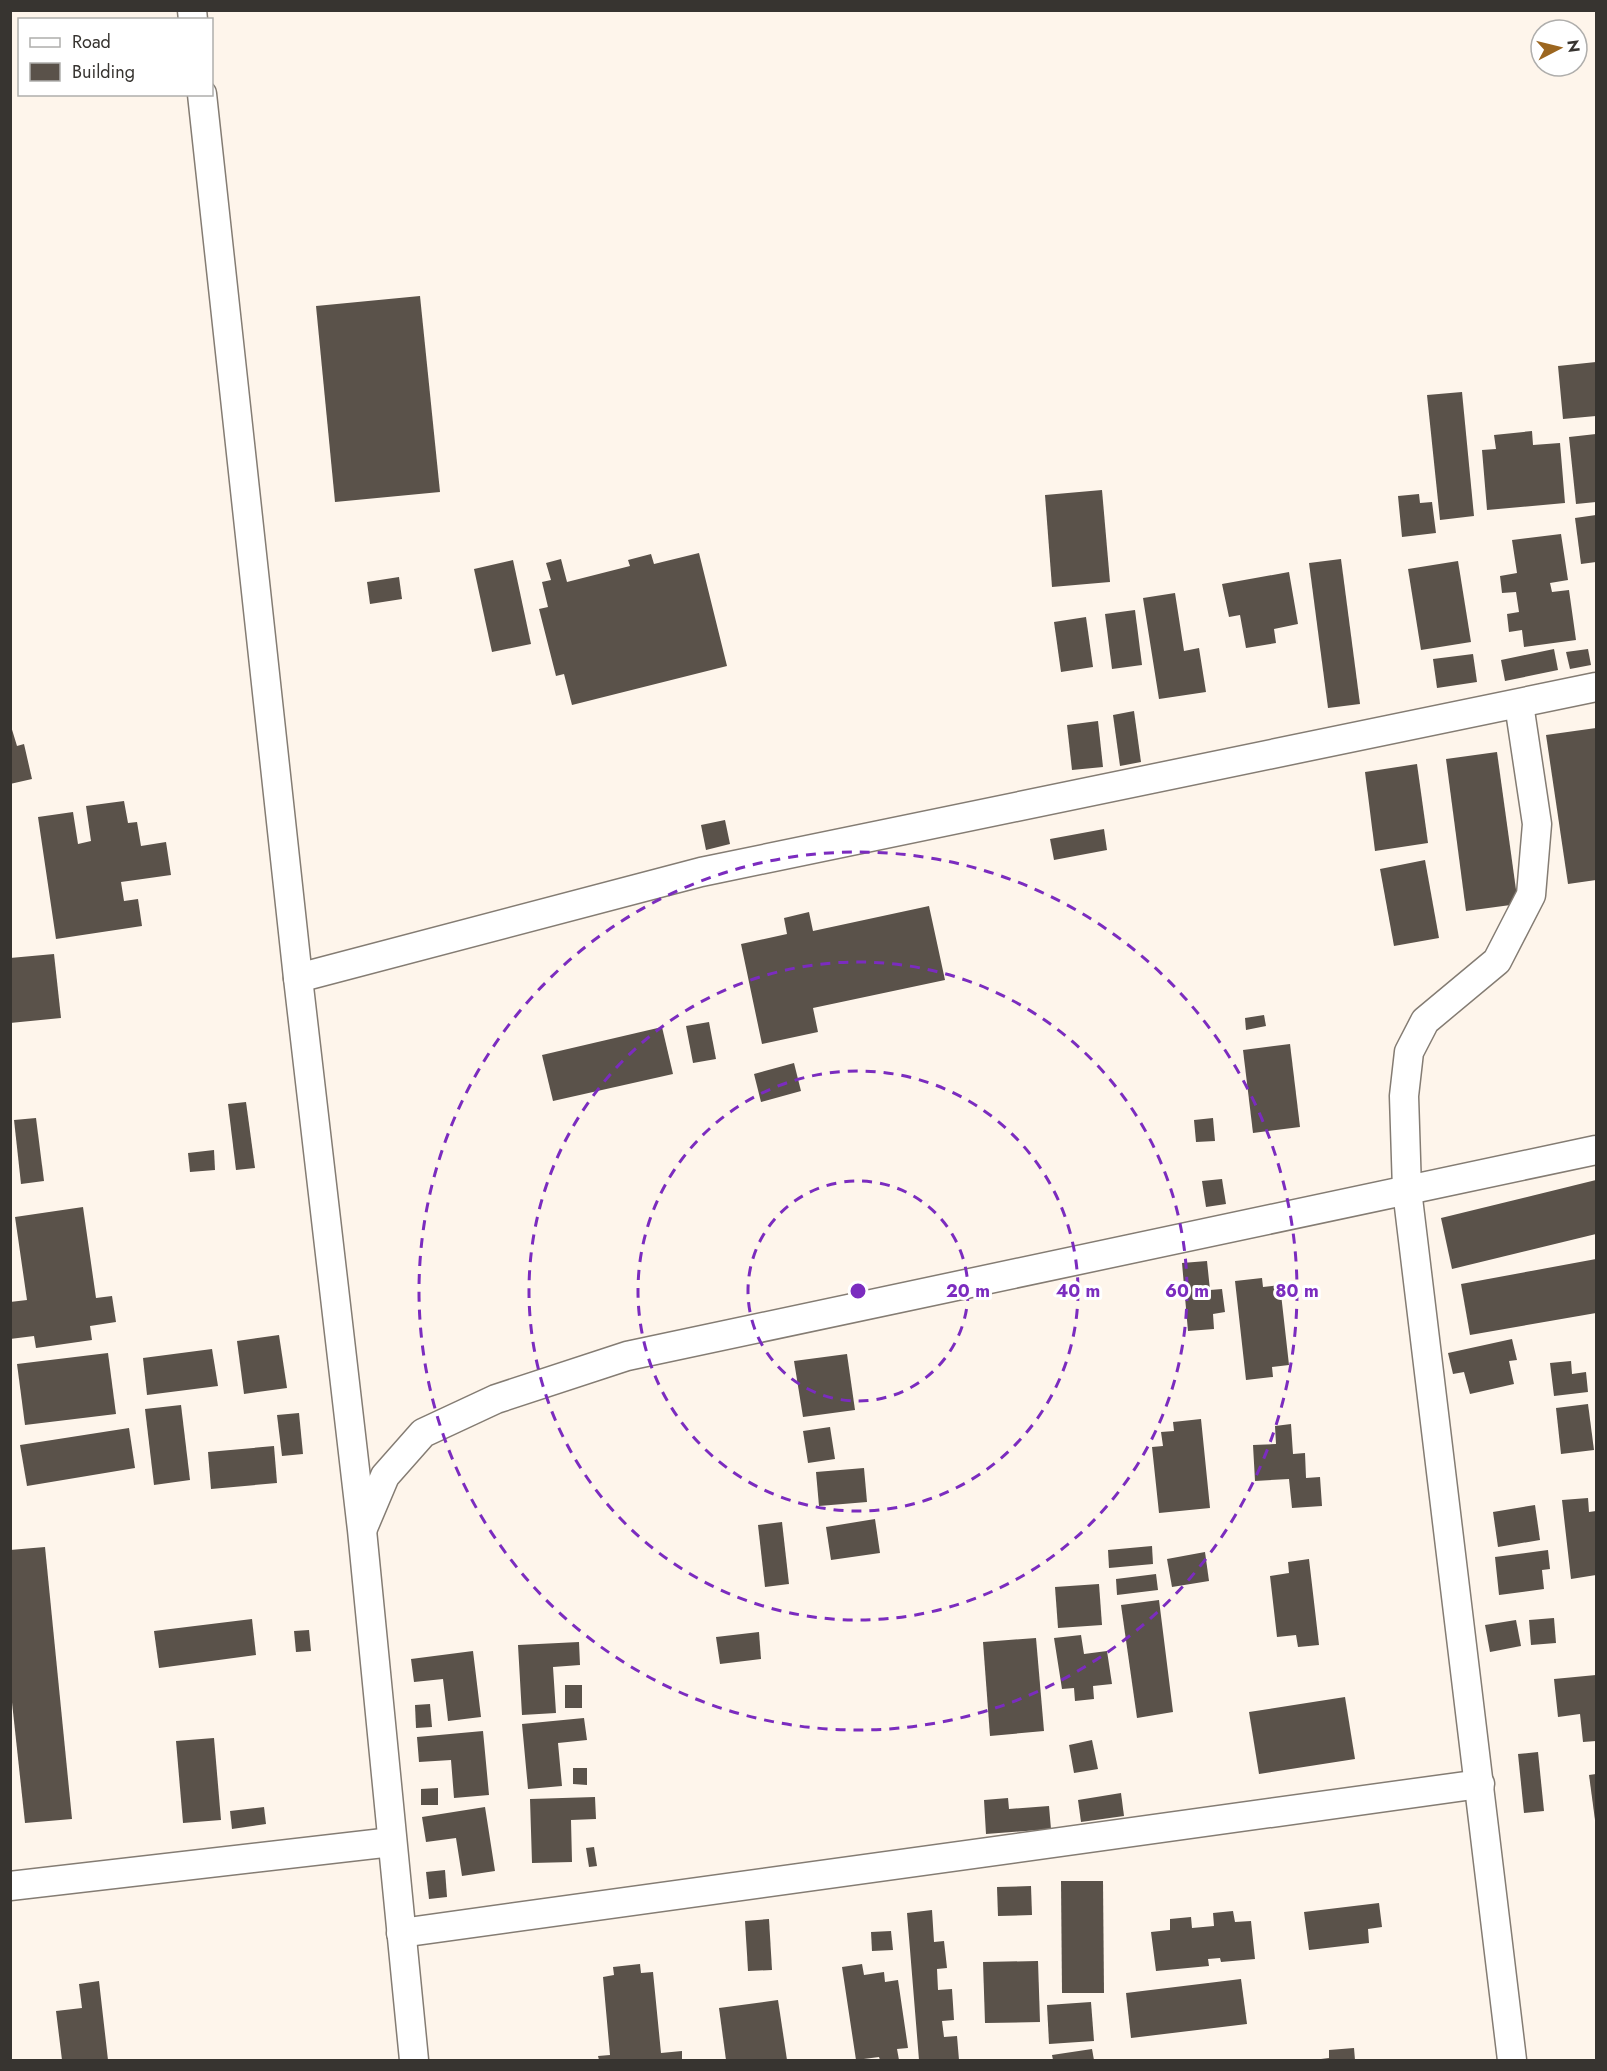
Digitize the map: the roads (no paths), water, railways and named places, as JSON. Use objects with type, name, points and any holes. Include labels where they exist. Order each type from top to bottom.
[{"type":"street","points":[[202,96],[298,978],[362,1530],[414,2061]]},
{"type":"street","points":[[298,978],[701,872],[1596,687]]},
{"type":"street","points":[[1512,2061],[1407,1190],[1404,1096],[1409,1052],[1425,1021],[1497,961],[1531,895],[1537,824],[1519,704]]},
{"type":"street","points":[[362,1530],[385,1476],[423,1433],[496,1400],[627,1356],[1596,1150]]},
{"type":"street","points":[[401,1933],[1480,1784]]},
{"type":"street","points":[[10,1886],[392,1842]]}]
